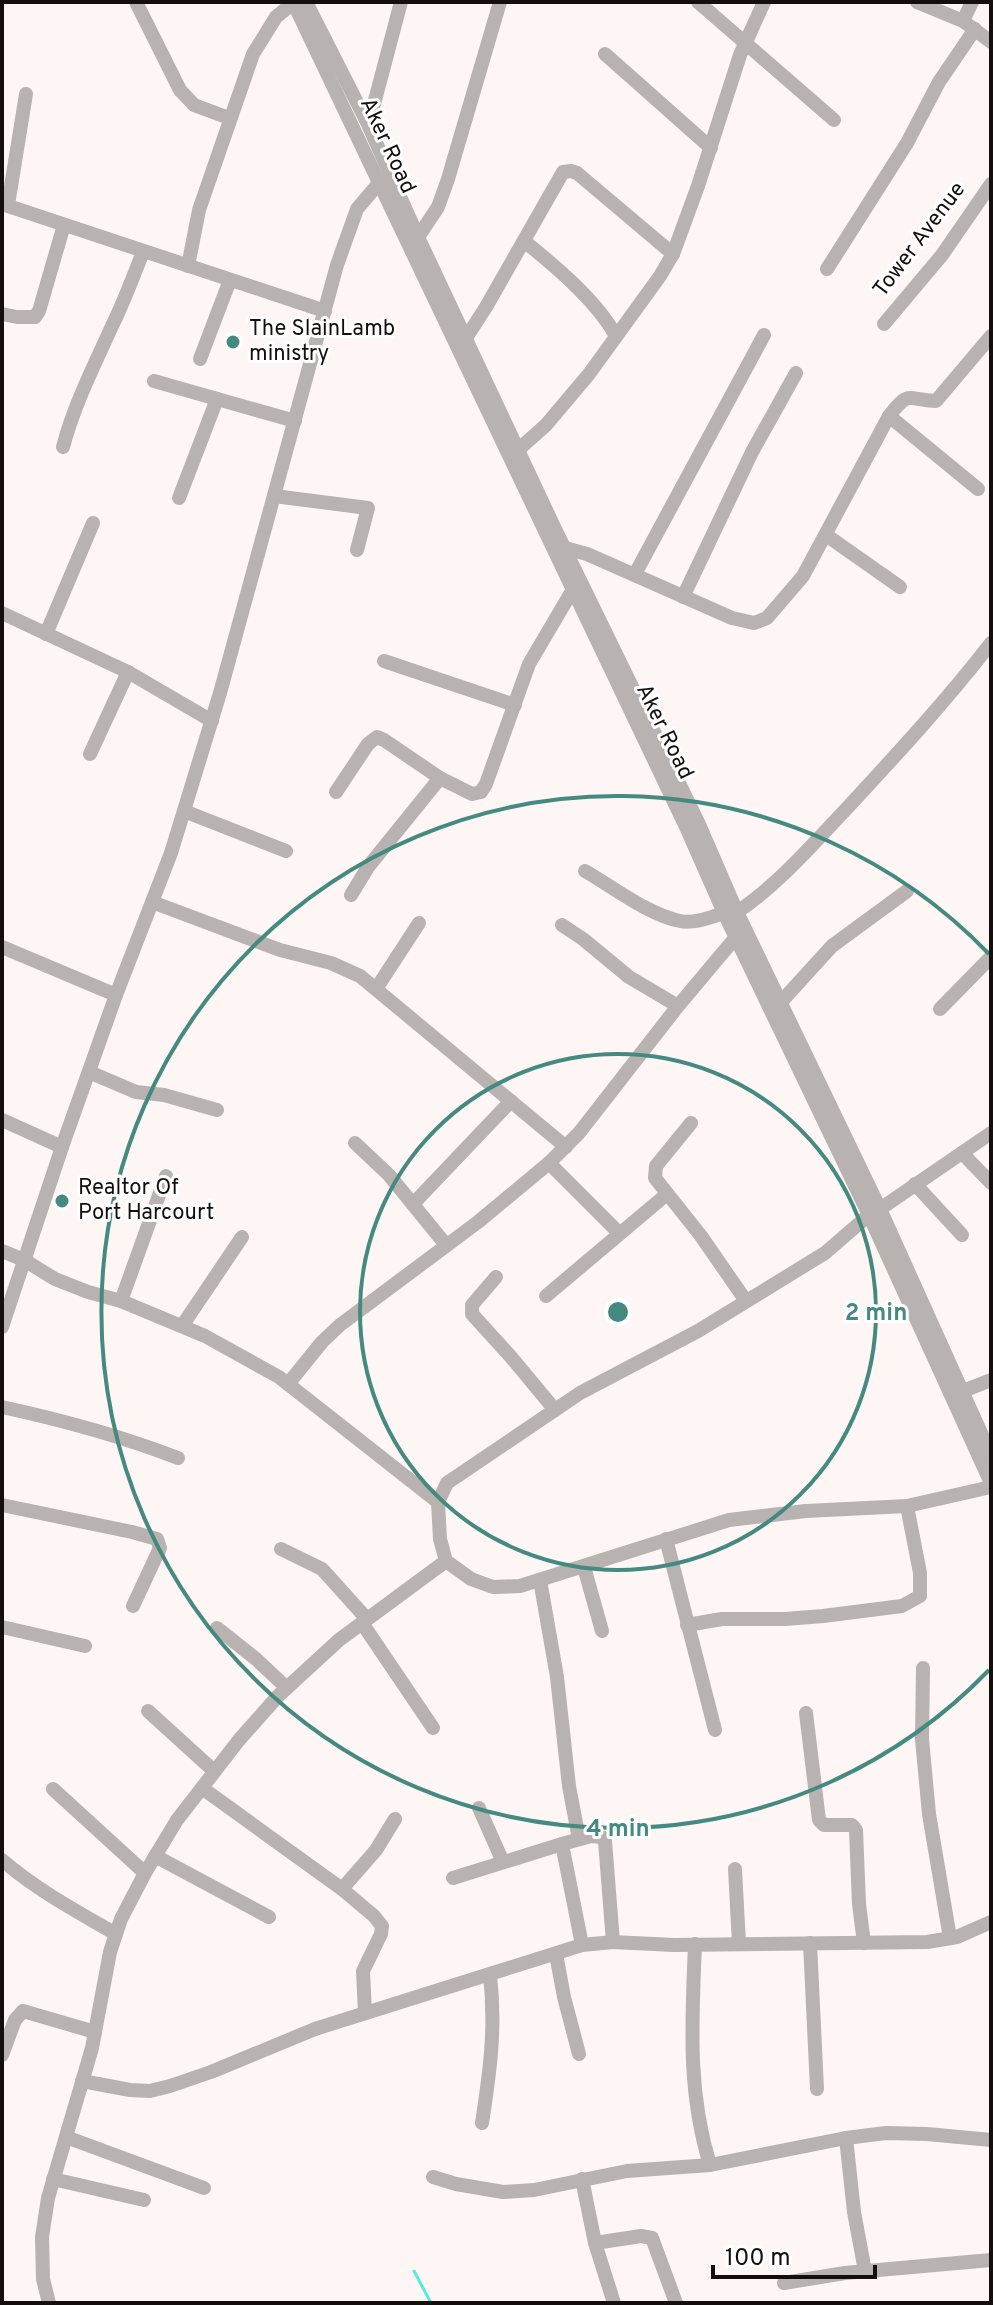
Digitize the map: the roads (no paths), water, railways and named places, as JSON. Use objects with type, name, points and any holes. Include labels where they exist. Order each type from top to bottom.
[{"type":"street","points":[[136,2],[180,90],[194,105],[229,118]]},
{"type":"street","points":[[188,266],[199,210],[253,54],[276,17],[293,2]]},
{"type":"street","name":"Aker Road","points":[[293,2],[379,183],[488,397],[519,449],[730,912],[781,1002],[875,1212],[991,1485]]},
{"type":"street","name":"Aker Road","points":[[306,2],[366,120],[466,338],[488,397],[572,591],[703,850]]},
{"type":"street","points":[[366,120],[374,104],[401,2]]},
{"type":"street","points":[[418,237],[438,207],[448,179],[500,2]]},
{"type":"street","points":[[698,2],[834,120]]},
{"type":"street","points":[[519,449],[546,425],[589,374],[673,254],[745,43],[764,2]]},
{"type":"street","points":[[917,2],[969,25],[991,42]]},
{"type":"street","points":[[827,269],[907,143],[969,25],[972,2]]},
{"type":"street","points":[[605,54],[711,148]]},
{"type":"street","points":[[26,94],[5,204],[325,311]]},
{"type":"street","points":[[466,338],[563,172],[571,171],[584,178],[673,254]]},
{"type":"street","points":[[2,1327],[116,995],[171,853],[212,721],[337,265],[357,209],[379,183]]},
{"type":"street","name":"Tower Avenue","points":[[884,324],[942,255],[991,184]]},
{"type":"street","points":[[2,314],[35,317],[64,225]]},
{"type":"street","points":[[524,241],[550,262],[593,306],[616,336]]},
{"type":"street","points":[[63,447],[82,392],[143,252]]},
{"type":"street","points":[[200,359],[230,280]]},
{"type":"street","points":[[635,574],[764,335]]},
{"type":"street","points":[[565,548],[587,554],[743,621],[754,623],[767,618],[803,576],[889,416],[907,397],[936,401],[991,336]]},
{"type":"street","points":[[683,597],[752,452],[796,373]]},
{"type":"street","points":[[154,381],[295,421]]},
{"type":"street","points":[[179,498],[217,399]]},
{"type":"street","points":[[889,416],[978,489]]},
{"type":"street","points":[[274,496],[368,508],[357,550]]},
{"type":"street","points":[[46,634],[93,523]]},
{"type":"street","points":[[826,535],[900,587]]},
{"type":"street","points":[[336,792],[368,744],[377,737],[440,778],[472,794],[481,792],[529,664],[572,591]]},
{"type":"street","points":[[2,613],[128,672],[212,721]]},
{"type":"street","points":[[585,871],[655,912],[681,922],[695,922],[730,912],[754,900],[807,850],[960,683],[991,643]]},
{"type":"street","points":[[384,661],[515,705]]},
{"type":"street","points":[[90,754],[128,672]]},
{"type":"street","points":[[351,895],[368,867],[440,778]]},
{"type":"street","points":[[184,811],[286,851]]},
{"type":"street","points":[[781,1002],[832,946],[907,891]]},
{"type":"street","points":[[152,902],[280,950],[331,963],[360,976],[566,1147]]},
{"type":"street","name":"Aker Road","points":[[730,912],[736,937],[875,1212],[991,1455]]},
{"type":"street","points":[[376,989],[419,923]]},
{"type":"street","points":[[562,925],[629,977],[678,1006]]},
{"type":"street","points":[[288,1384],[340,1325],[478,1222],[566,1147],[736,937]]},
{"type":"street","points":[[4,953],[116,995]]},
{"type":"street","points":[[940,1009],[991,957]]},
{"type":"street","points":[[89,1072],[136,1092],[164,1095],[217,1110]]},
{"type":"street","points":[[413,1204],[511,1101]]},
{"type":"street","points":[[2,1120],[62,1147]]},
{"type":"street","points":[[691,1123],[654,1170],[656,1180],[701,1236],[746,1301]]},
{"type":"street","points":[[991,1133],[875,1212],[825,1253],[698,1331],[580,1393],[447,1483],[438,1502],[440,1539],[446,1561],[471,1579],[493,1587],[520,1586],[729,1520],[806,1511],[907,1506],[991,1485]]},
{"type":"street","points":[[355,1143],[389,1175],[446,1245]]},
{"type":"street","points":[[962,1153],[991,1183]]},
{"type":"street","points":[[549,1163],[619,1233]]},
{"type":"street","points":[[121,1301],[166,1176]]},
{"type":"street","points":[[915,1184],[962,1235]]},
{"type":"street","points":[[546,1296],[667,1194]]},
{"type":"street","points":[[182,1326],[242,1237]]},
{"type":"street","points":[[2,1251],[55,1279],[121,1301],[205,1336],[288,1384],[438,1502]]},
{"type":"street","points":[[496,1277],[472,1305],[472,1314],[555,1410]]},
{"type":"street","points":[[963,1391],[991,1380]]},
{"type":"street","points":[[2,1407],[129,1439],[178,1458]]},
{"type":"street","points":[[2,1505],[157,1539],[160,1548],[133,1606]]},
{"type":"street","points":[[687,1625],[734,1619],[823,1616],[902,1606],[920,1596],[920,1573],[907,1506]]},
{"type":"street","points":[[666,1539],[715,1730]]},
{"type":"street","points":[[281,1549],[322,1569],[365,1621],[433,1728]]},
{"type":"street","points":[[49,2303],[43,2279],[42,2237],[48,2198],[95,2032],[110,1952],[121,1919],[145,1873],[177,1820],[214,1771],[287,1688],[339,1640],[446,1561]]},
{"type":"street","points":[[584,1567],[602,1631]]},
{"type":"street","points":[[540,1580],[579,1839]]},
{"type":"street","points":[[2,1627],[85,1646]]},
{"type":"street","points":[[217,1628],[287,1688]]},
{"type":"street","points":[[923,1668],[922,1739],[928,1799],[950,1938]]},
{"type":"street","points":[[148,1711],[214,1771]]},
{"type":"street","points":[[806,1713],[819,1820],[824,1825],[852,1825],[856,1830],[864,1943]]},
{"type":"street","points":[[202,1788],[342,1889],[382,1926],[363,1971],[365,2013]]},
{"type":"street","points":[[53,1789],[145,1873]]},
{"type":"street","points":[[479,1808],[503,1862]]},
{"type":"street","points":[[342,1889],[376,1850],[395,1819]]},
{"type":"street","points":[[453,1878],[579,1839],[602,1837],[605,1841],[613,1942]]},
{"type":"street","points":[[562,1844],[582,1945]]},
{"type":"street","points":[[155,1856],[269,1917]]},
{"type":"street","points":[[2,1860],[54,1900],[116,1934]]},
{"type":"street","points":[[735,1869],[739,1944]]},
{"type":"street","points":[[82,2081],[130,2090],[150,2091],[170,2086],[315,2029],[582,1945],[613,1942],[927,1942],[950,1938],[991,1922]]},
{"type":"street","points":[[810,1943],[817,2089]]},
{"type":"street","points":[[695,1944],[691,2045],[694,2089],[710,2165]]},
{"type":"street","points":[[556,1954],[579,2054]]},
{"type":"street","points":[[482,2123],[494,2036],[490,1975]]},
{"type":"street","points":[[2,2055],[15,2020],[23,2011],[95,2032]]},
{"type":"street","points":[[433,2177],[503,2192],[534,2190],[627,2171],[710,2165],[886,2133],[991,2140]]},
{"type":"street","points":[[66,2137],[204,2188]]},
{"type":"street","points":[[846,2138],[852,2201],[865,2271]]},
{"type":"street","points":[[53,2179],[144,2200]]},
{"type":"street","points":[[582,2179],[595,2243],[614,2303]]},
{"type":"street","points":[[595,2243],[641,2236],[652,2238],[676,2303]]},
{"type":"street","points":[[784,2283],[865,2271],[991,2260]]},
{"type":"waterway","points":[[414,2271],[431,2303]]},
{"type":"place","name":"The SlainLamb ministry","points":[[233,342]]},
{"type":"place","name":"Realtor Of Port Harcourt","points":[[62,1201]]}]
